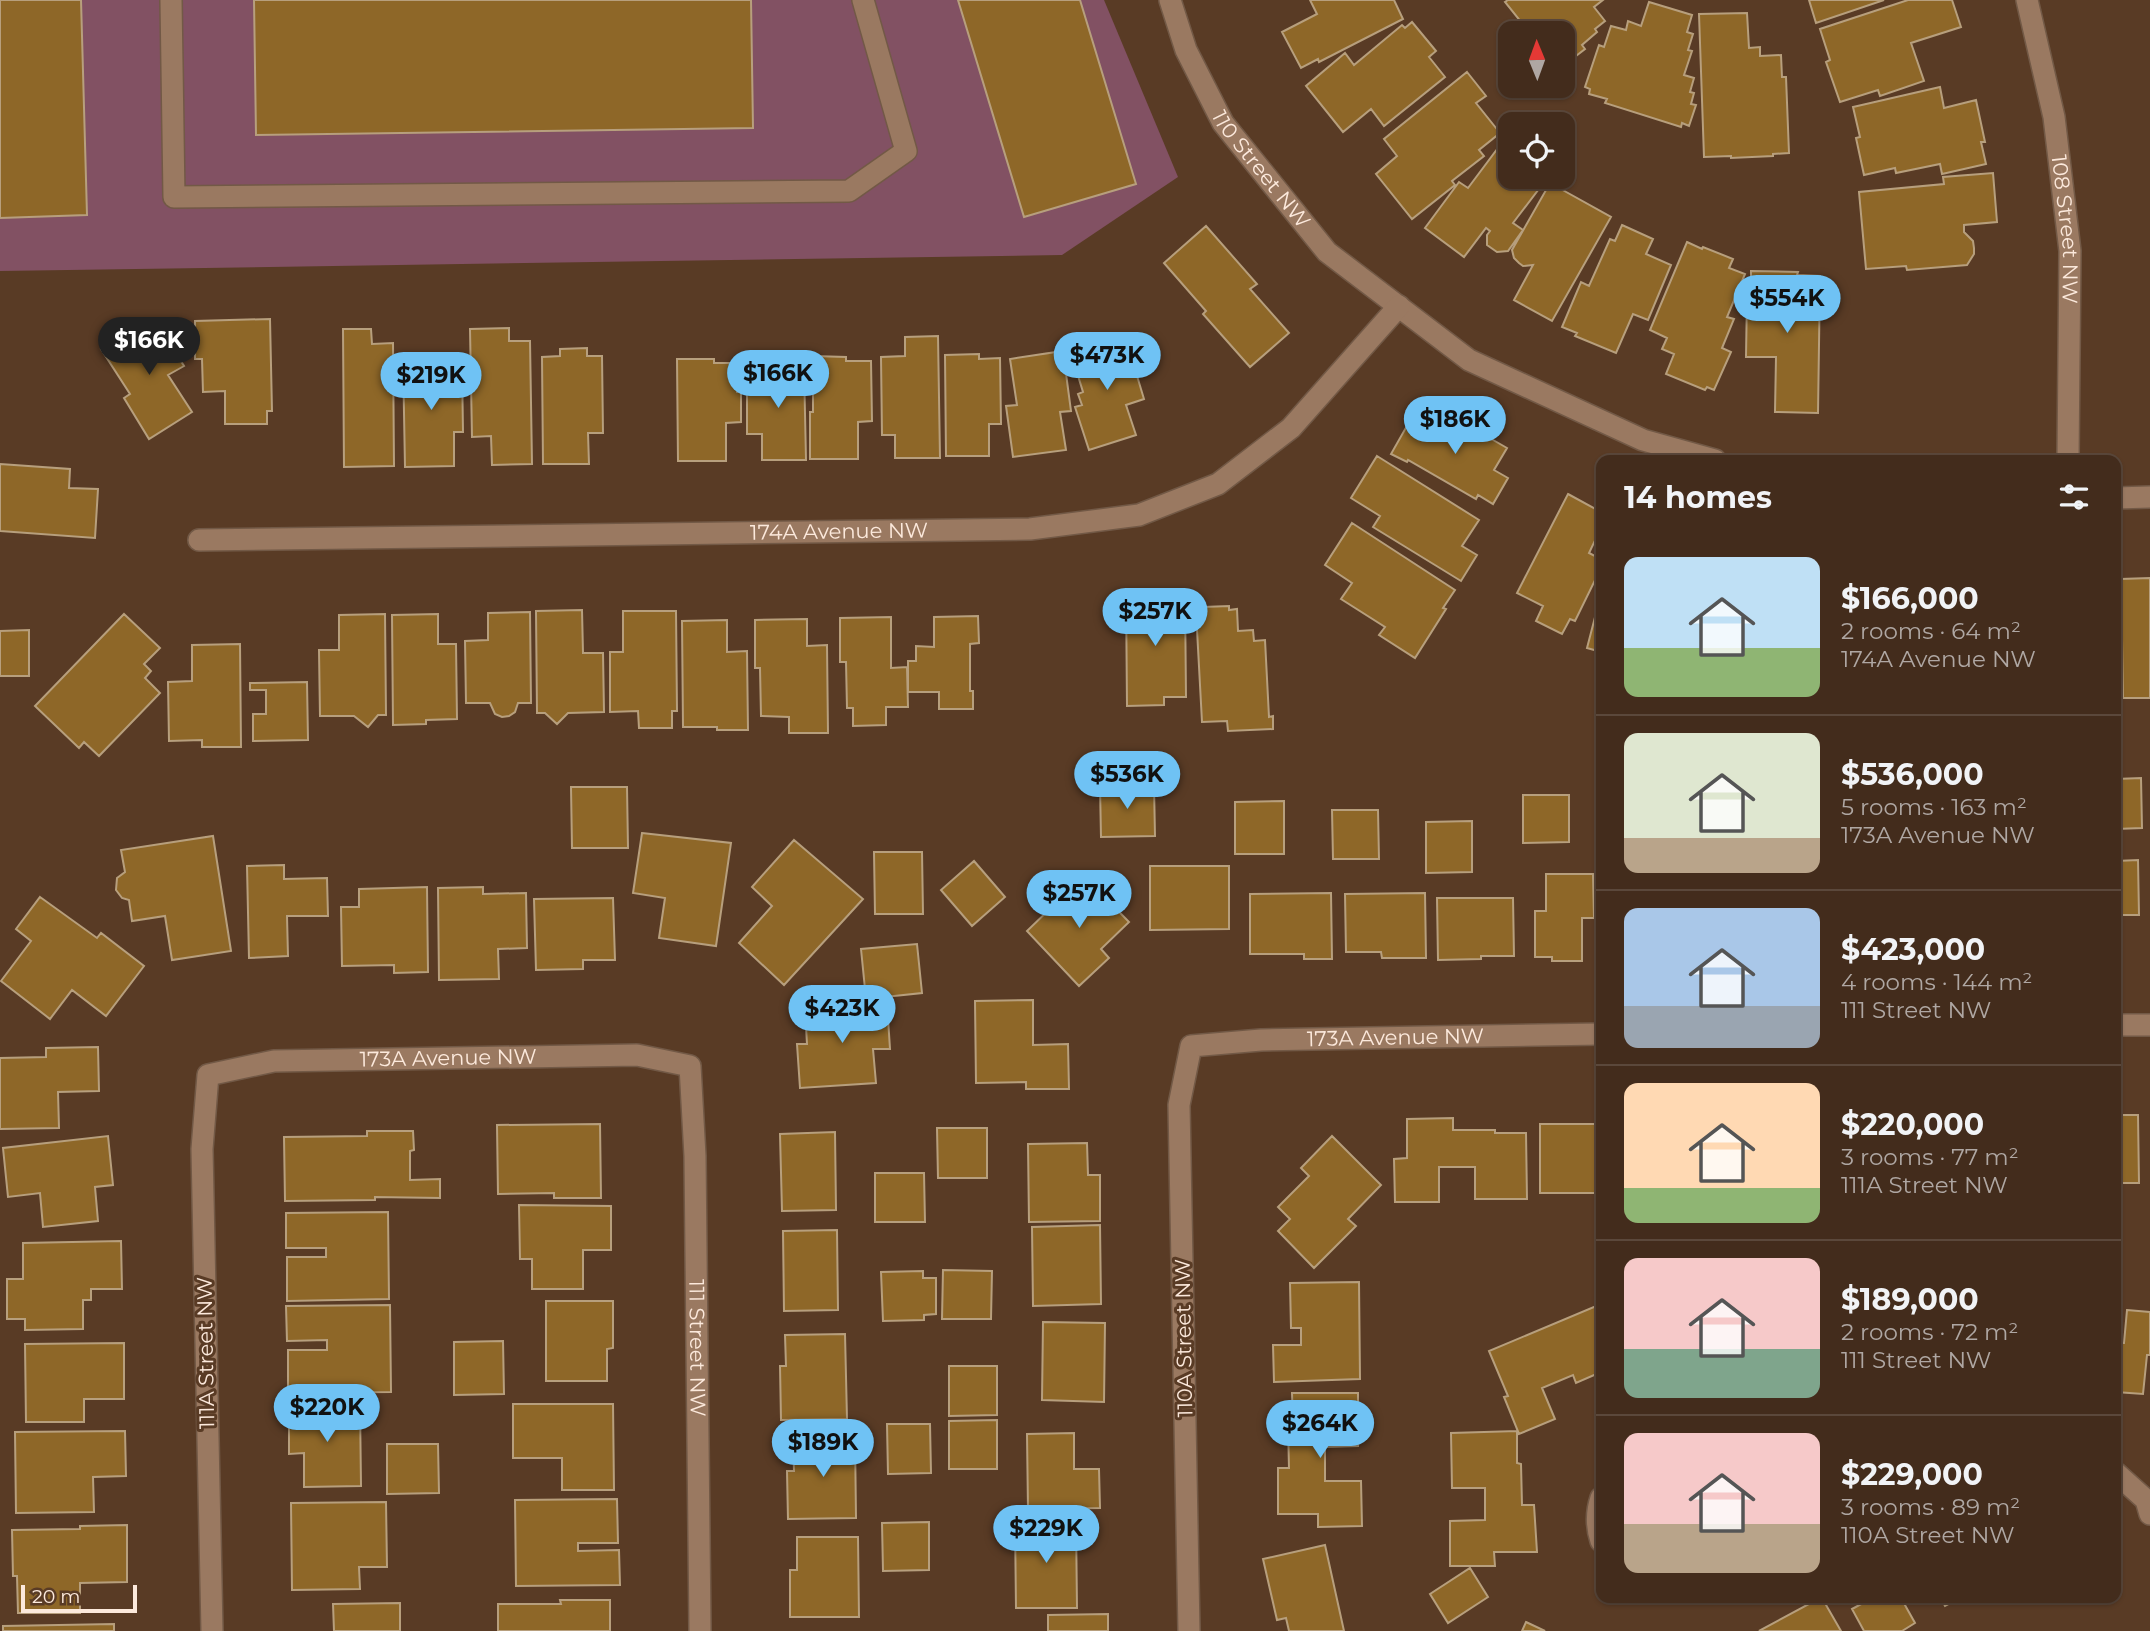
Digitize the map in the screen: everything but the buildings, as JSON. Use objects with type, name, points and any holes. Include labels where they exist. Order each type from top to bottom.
[{"type":"street","points":[[171,0],[174,197],[849,191],[906,152],[863,0]]},
{"type":"street","name":"110 Street NW","points":[[1170,0],[1186,50],[1223,123],[1327,252],[1469,360],[1643,440],[1697,455]]},
{"type":"street","name":"108 Street NW","points":[[2026,0],[2054,117],[2070,251],[2068,455]]},
{"type":"street","name":"174A Avenue NW","points":[[199,540],[1030,529],[1139,515],[1218,484],[1291,428],[1399,306]]},
{"type":"street","points":[[2121,498],[2150,497]]},
{"type":"street","points":[[2121,1025],[2150,1025]]},
{"type":"street","name":"173A Avenue NW","points":[[1191,1046],[1261,1040],[1596,1034]]},
{"type":"street","name":"110A Street NW","points":[[1189,1631],[1179,1105],[1191,1046]]},
{"type":"street","name":"173A Avenue NW","points":[[208,1075],[274,1061],[637,1055],[690,1066]]},
{"type":"street","name":"111 Street NW","points":[[690,1066],[695,1156],[700,1631]]},
{"type":"street","name":"111A Street NW","points":[[208,1075],[202,1149],[212,1631]]},
{"type":"street","points":[[2121,1478],[2146,1500],[2150,1514]]},
{"type":"shaded area","points":[[0,0],[1104,0],[1178,177],[1062,255],[0,271]]}]
